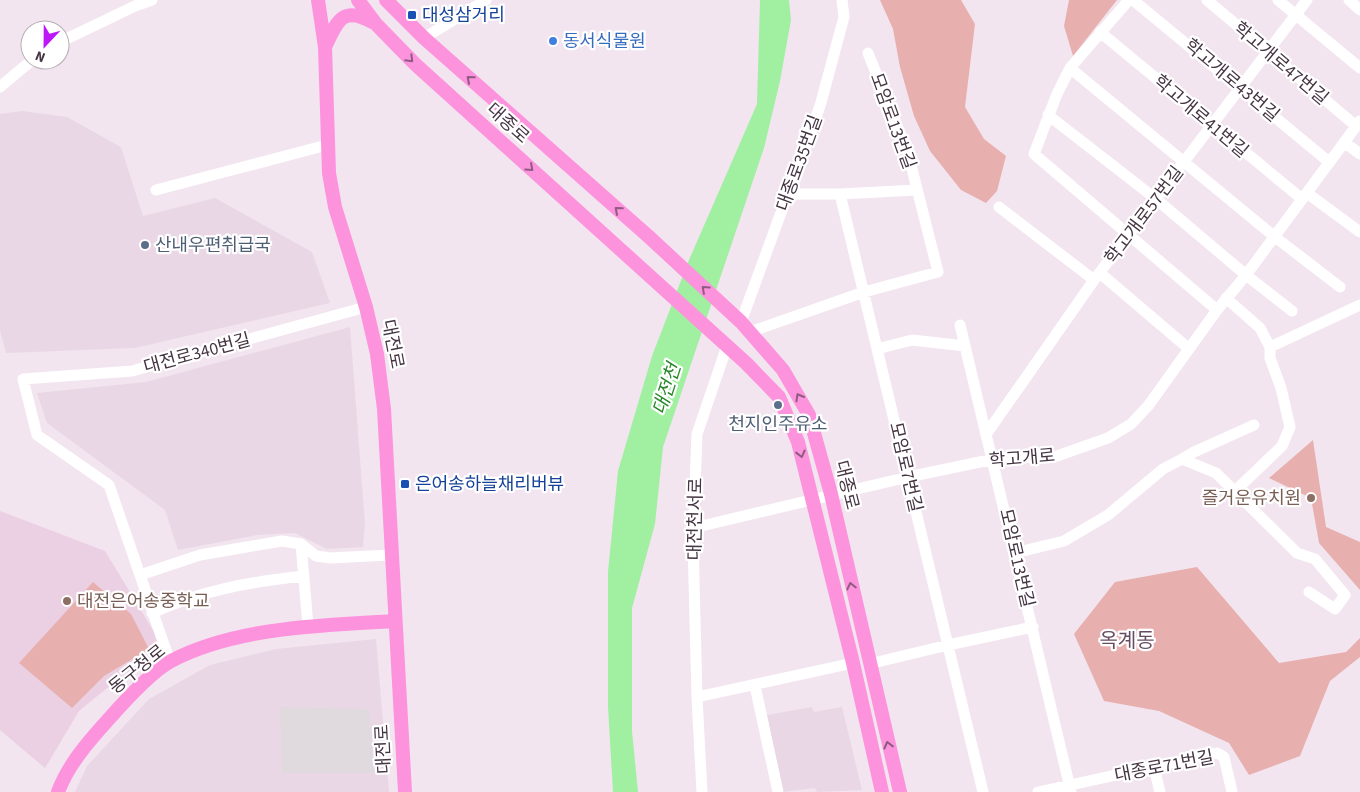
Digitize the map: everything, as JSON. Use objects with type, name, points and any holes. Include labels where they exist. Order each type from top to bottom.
[{"type":"main road","points":[[318,0],[321,20]]},
{"type":"main road","name":"대전로","points":[[328,0],[321,20],[325,47],[327,145],[335,207],[366,307],[377,354],[384,409],[390,555],[405,792]]},
{"type":"main road","name":"대종로","points":[[358,0],[376,24],[415,64],[726,345],[779,397],[798,442],[853,663],[882,792]]},
{"type":"main road","name":"대종로","points":[[386,0],[424,38],[654,242],[745,327],[784,370],[809,415],[831,494],[900,792]]},
{"type":"main road","points":[[325,47],[337,23],[346,15],[358,14],[376,24]]},
{"type":"main road","name":"동구청로","points":[[58,792],[84,746],[126,699],[170,662],[222,642],[308,626],[395,621]]},
{"type":"street","points":[[70,37],[135,6],[152,0]]},
{"type":"street","points":[[424,38],[486,0]]},
{"type":"street","name":"대종로35번길","points":[[745,327],[787,194],[820,106],[835,56],[844,17],[842,0]]},
{"type":"street","points":[[1131,0],[1100,32],[1070,68],[1048,115],[1034,154],[1216,310]]},
{"type":"street","name":"학고개로43번길","points":[[1131,0],[1241,87],[1329,162]]},
{"type":"street","name":"학고개로47번길","points":[[1207,0],[1358,124]]},
{"type":"street","points":[[1278,0],[1360,68]]},
{"type":"street","name":"학고개로57번길","points":[[987,433],[1097,277],[1307,0]]},
{"type":"street","points":[[1349,0],[1360,10]]},
{"type":"street","name":"학고개로41번길","points":[[1100,32],[1212,125],[1305,196]]},
{"type":"street","name":"모암로13번길","points":[[864,292],[938,272],[908,153],[868,53]]},
{"type":"street","points":[[1070,68],[1185,161],[1274,237],[1340,287]]},
{"type":"street","points":[[0,87],[20,70]]},
{"type":"street","points":[[1048,115],[1156,199],[1292,311]]},
{"type":"street","name":"학고개로","points":[[812,500],[831,494],[994,459],[1057,456],[1108,438],[1131,424],[1148,406],[1216,310],[1246,275],[1358,124]]},
{"type":"street","points":[[1344,142],[1360,154]]},
{"type":"street","points":[[156,190],[327,145]]},
{"type":"street","name":"모암로13번길","points":[[840,194],[916,190]]},
{"type":"street","points":[[787,194],[840,194]]},
{"type":"street","name":"모암로7번길","points":[[840,194],[983,792]]},
{"type":"street","points":[[1305,196],[1360,232]]},
{"type":"street","points":[[999,207],[1097,277],[1188,348]]},
{"type":"street","points":[[745,327],[864,292]]},
{"type":"street","points":[[1226,298],[1260,328],[1270,347],[1270,358],[1281,388],[1290,427],[1282,446],[1234,492]]},
{"type":"street","points":[[1270,347],[1360,305]]},
{"type":"street","name":"대전로340번길","points":[[140,575],[108,485],[37,435],[23,379],[132,371],[366,307]]},
{"type":"street","name":"모암로13번길","points":[[960,325],[994,459],[1070,788]]},
{"type":"street","points":[[877,349],[912,340],[966,346]]},
{"type":"street","name":"대전천서로","points":[[702,792],[697,697],[693,528],[698,434],[726,345]]},
{"type":"street","points":[[1015,553],[1064,541],[1108,515],[1163,469],[1194,452],[1254,425]]},
{"type":"street","points":[[1182,459],[1216,473],[1297,553],[1315,559],[1345,595],[1334,609],[1309,592]]},
{"type":"street","name":"대종로","points":[[693,528],[812,500]]},
{"type":"street","points":[[170,662],[140,575],[200,555],[282,541],[301,544],[316,556],[330,558],[390,555]]},
{"type":"street","points":[[301,544],[308,626]]},
{"type":"street","points":[[152,612],[202,593],[233,585],[304,576]]},
{"type":"street","points":[[869,664],[1033,627]]},
{"type":"street","points":[[697,697],[755,686],[853,663]]},
{"type":"street","points":[[755,686],[778,792]]},
{"type":"street","name":"대종로71번길","points":[[1038,792],[1070,788],[1154,767],[1221,754],[1224,757],[1232,792]]},
{"type":"street","points":[[1154,767],[1160,792]]},
{"type":"shaded area","points":[[880,0],[961,0],[975,24],[965,107],[984,139],[1006,156],[997,191],[986,203],[961,190],[930,151],[914,116],[900,67],[893,29]]},
{"type":"shaded area","points":[[1069,0],[1117,0],[1073,56],[1064,26]]},
{"type":"shaded area","points":[[22,111],[67,117],[121,147],[143,216],[215,198],[312,252],[330,303],[135,348],[6,353],[0,331],[0,114]]},
{"type":"shaded area","points":[[350,327],[365,524],[363,547],[327,549],[295,533],[257,535],[178,550],[165,510],[47,423],[37,393],[146,382]]},
{"type":"shaded area","points":[[1313,440],[1326,527],[1360,542],[1360,590],[1319,543],[1311,498],[1269,478]]},
{"type":"shaded area","name":"대전은어송중학교","points":[[0,511],[105,551],[165,650],[118,679],[79,711],[45,768],[0,730]]},
{"type":"shaded area","points":[[1197,567],[1279,663],[1346,652],[1360,638],[1360,657],[1330,681],[1300,756],[1249,775],[1229,743],[1159,711],[1104,701],[1074,634],[1115,582]]},
{"type":"shaded area","points":[[93,582],[131,614],[149,649],[104,676],[72,708],[19,663]]},
{"type":"shaded area","points":[[376,639],[389,792],[75,792],[87,766],[149,699],[210,665],[276,649]]},
{"type":"shaded area","points":[[280,707],[369,709],[374,773],[282,773]]},
{"type":"shaded area","points":[[812,707],[814,712],[842,707],[862,790],[817,792],[815,788],[782,792],[767,715]]},
{"type":"water","name":"대전천","points":[[760,0],[789,0],[791,20],[780,81],[764,148],[663,447],[655,524],[632,608],[632,731],[638,792],[613,792],[608,707],[608,572],[618,471],[652,356],[689,260],[757,104]]},
{"type":"place","name":"대성삼거리","points":[[412,15]]},
{"type":"place","name":"동서식물원","points":[[553,41]]},
{"type":"place","name":"산내우편취급국","points":[[145,245]]},
{"type":"place","name":"천지인주유소","points":[[778,405]]},
{"type":"place","name":"은어송하늘채리버뷰","points":[[405,484]]},
{"type":"place","name":"즐거운유치원","points":[[1311,498]]},
{"type":"place","name":"대전은어송중학교","points":[[67,601]]},
{"type":"district","name":"옥계동","points":[[1127,640]]}]
